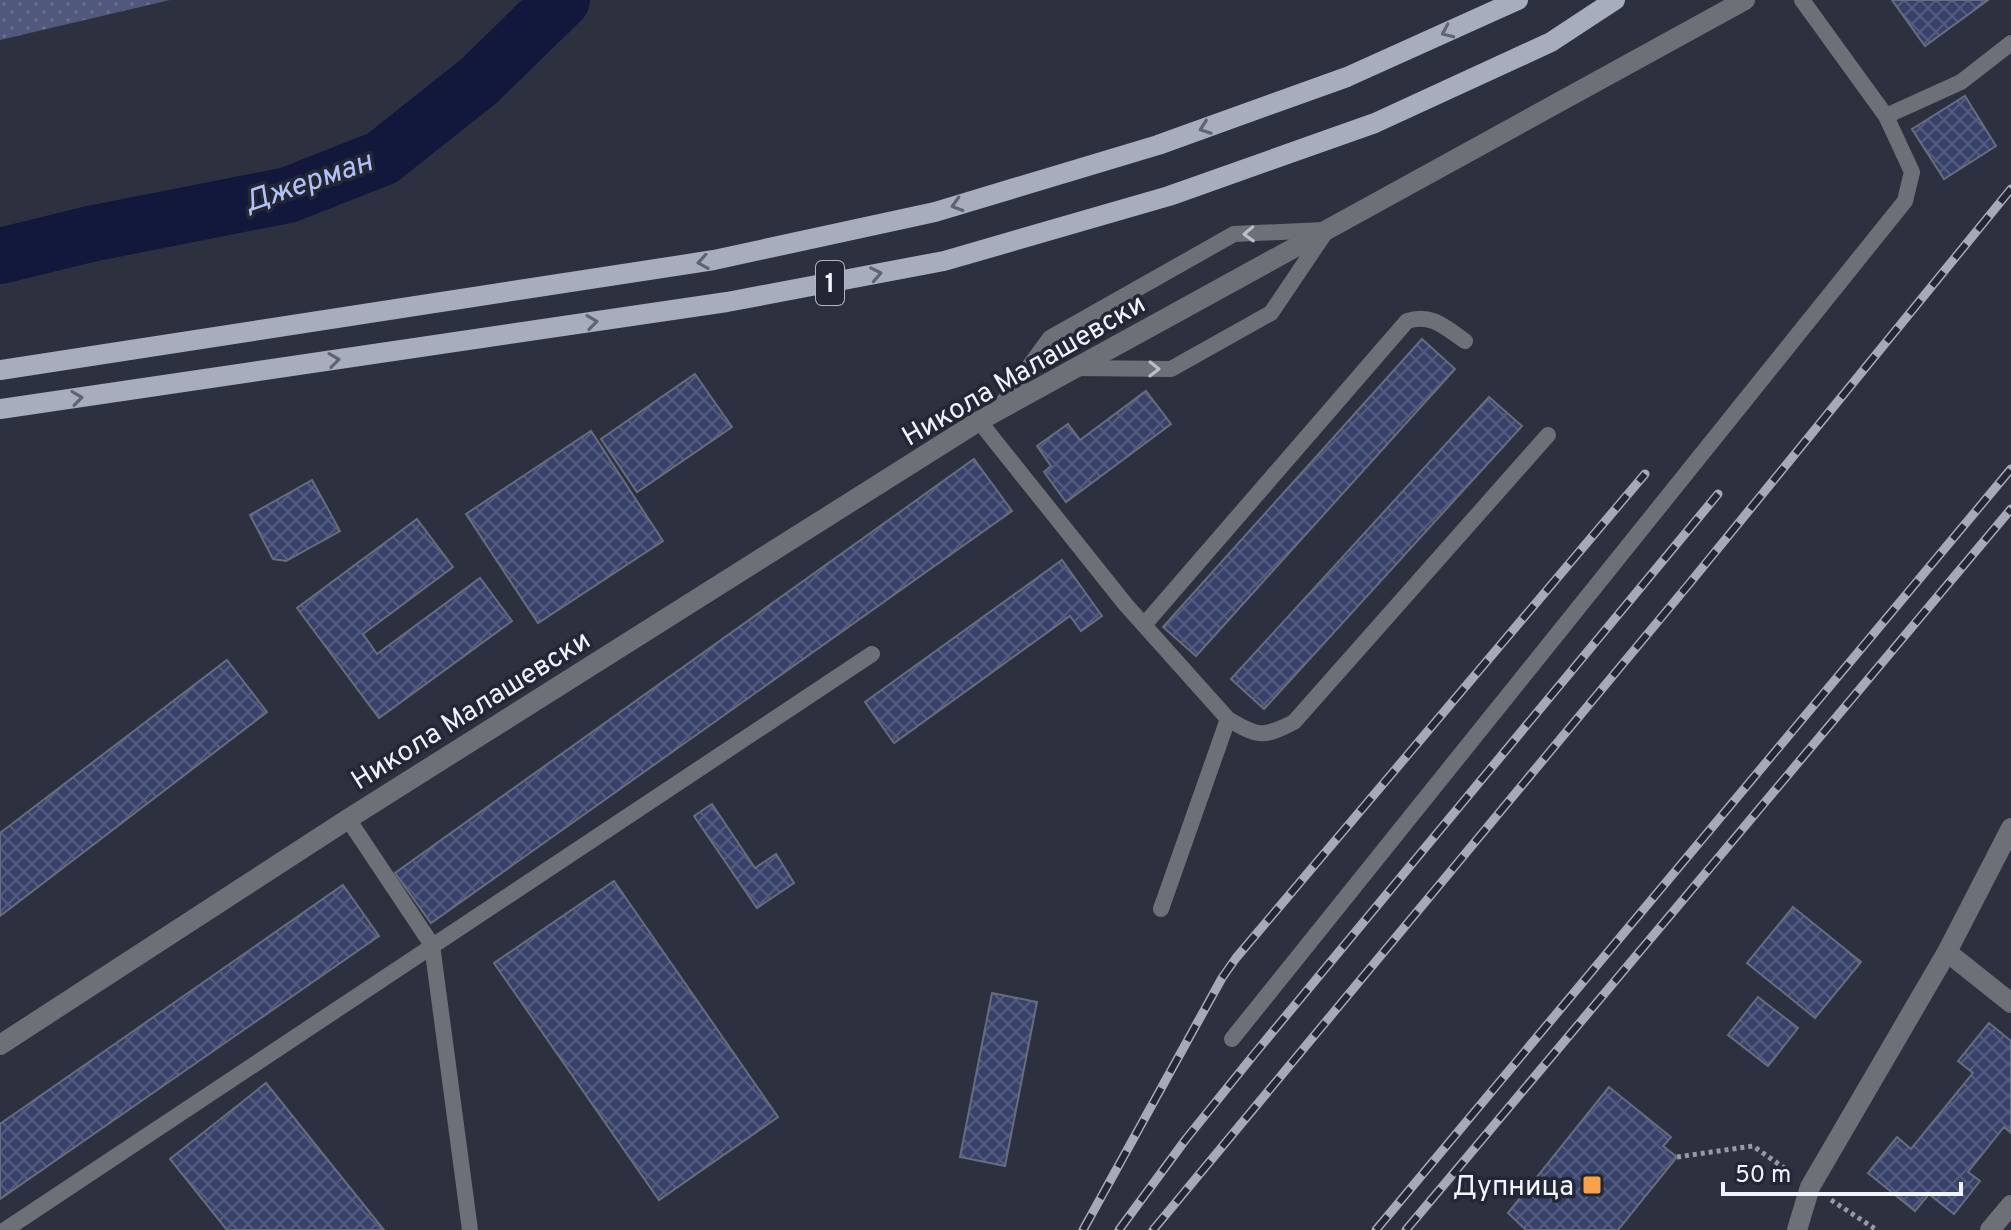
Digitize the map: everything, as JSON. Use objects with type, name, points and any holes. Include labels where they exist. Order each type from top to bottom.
[{"type":"main road","name":"1","points":[[0,370],[714,260],[935,212],[1158,145],[1347,77],[1518,0]]},
{"type":"main road","name":"1","points":[[0,409],[727,302],[944,261],[1169,196],[1375,123],[1551,42],[1615,0]]},
{"type":"street","name":"Никола Малашевски","points":[[0,1045],[348,819],[988,417],[1745,0]]},
{"type":"street","points":[[1797,1230],[1810,1187],[1947,952],[2011,828]]},
{"type":"street","points":[[1947,952],[2011,1003]]},
{"type":"street","points":[[1990,1230],[2011,1205]]},
{"type":"lane","points":[[1232,1039],[1905,201],[1912,172],[1886,116],[1802,0]]},
{"type":"lane","points":[[1886,116],[1961,82],[2011,43]]},
{"type":"lane","points":[[1076,368],[1171,369],[1271,313],[1327,230]]},
{"type":"lane","points":[[1327,230],[1234,234],[1050,338],[988,417],[1144,625],[1228,719],[1248,731],[1270,735],[1294,722],[1548,435]]},
{"type":"lane","points":[[1144,625],[1407,321],[1420,317],[1439,323],[1465,341]]},
{"type":"lane","points":[[5,1230],[872,654]]},
{"type":"lane","points":[[1161,909],[1228,719]]},
{"type":"lane","name":"Никола Малашевски","points":[[348,819],[432,945],[470,1230]]},
{"type":"path","points":[[1677,1157],[1753,1146],[1877,1230]]},
{"type":"shaded area","points":[[0,0],[170,0],[0,40]]},
{"type":"building","points":[[1892,0],[1988,0],[1925,46]]},
{"type":"building","points":[[1965,96],[1996,146],[1944,179],[1912,129]]},
{"type":"building","points":[[1422,339],[1455,369],[1196,656],[1163,627]]},
{"type":"building","points":[[695,374],[732,427],[637,492],[601,439]]},
{"type":"building","points":[[1146,391],[1171,424],[1066,502],[1044,472],[1051,466],[1037,446],[1068,424],[1080,440]]},
{"type":"building","points":[[1489,397],[1522,426],[1264,709],[1231,679]]},
{"type":"building","points":[[591,431],[663,541],[538,623],[466,514]]},
{"type":"building","points":[[974,459],[1012,511],[431,923],[395,873]]},
{"type":"building","points":[[312,480],[340,531],[286,561],[273,559],[250,515]]},
{"type":"building","points":[[417,519],[453,567],[363,634],[377,654],[480,578],[512,621],[379,718],[297,608]]},
{"type":"building","points":[[1062,560],[1102,616],[1081,631],[1070,616],[894,743],[865,702]]},
{"type":"building","points":[[227,660],[267,712],[0,916],[0,833]]},
{"type":"building","points":[[712,804],[755,868],[776,854],[794,883],[757,908],[694,816]]},
{"type":"building","points":[[614,881],[778,1117],[659,1200],[494,963]]},
{"type":"building","points":[[343,885],[379,936],[0,1199],[0,1124]]},
{"type":"building","points":[[1793,907],[1861,962],[1815,1018],[1747,963]]},
{"type":"building","points":[[992,993],[1037,1002],[1005,1166],[960,1157]]},
{"type":"building","points":[[1758,997],[1798,1028],[1768,1066],[1728,1035]]},
{"type":"building","points":[[1989,1023],[2011,1041],[2011,1133],[2004,1127],[1968,1172],[1980,1181],[1954,1214],[1929,1194],[1915,1211],[1868,1173],[1897,1137],[1911,1149],[1973,1073],[1958,1061]]},
{"type":"building","points":[[266,1083],[384,1230],[227,1230],[170,1159]]},
{"type":"building","name":"Дупница","points":[[1609,1087],[1671,1137],[1663,1146],[1677,1157],[1618,1230],[1526,1230],[1508,1213]]},
{"type":"waterway","name":"Джерман","points":[[0,256],[90,234],[288,195],[382,158],[479,81],[562,0]]},
{"type":"railway","points":[[1153,1230],[1689,584],[2011,189]]},
{"type":"railway","points":[[1376,1230],[2011,469]]},
{"type":"railway","points":[[1083,1230],[1236,958],[1645,474]]},
{"type":"railway","points":[[1119,1230],[1186,1139],[1256,1052],[1718,494]]},
{"type":"railway","points":[[1406,1230],[2011,509]]},
{"type":"place","name":"Дупница","points":[[1592,1185]]}]
